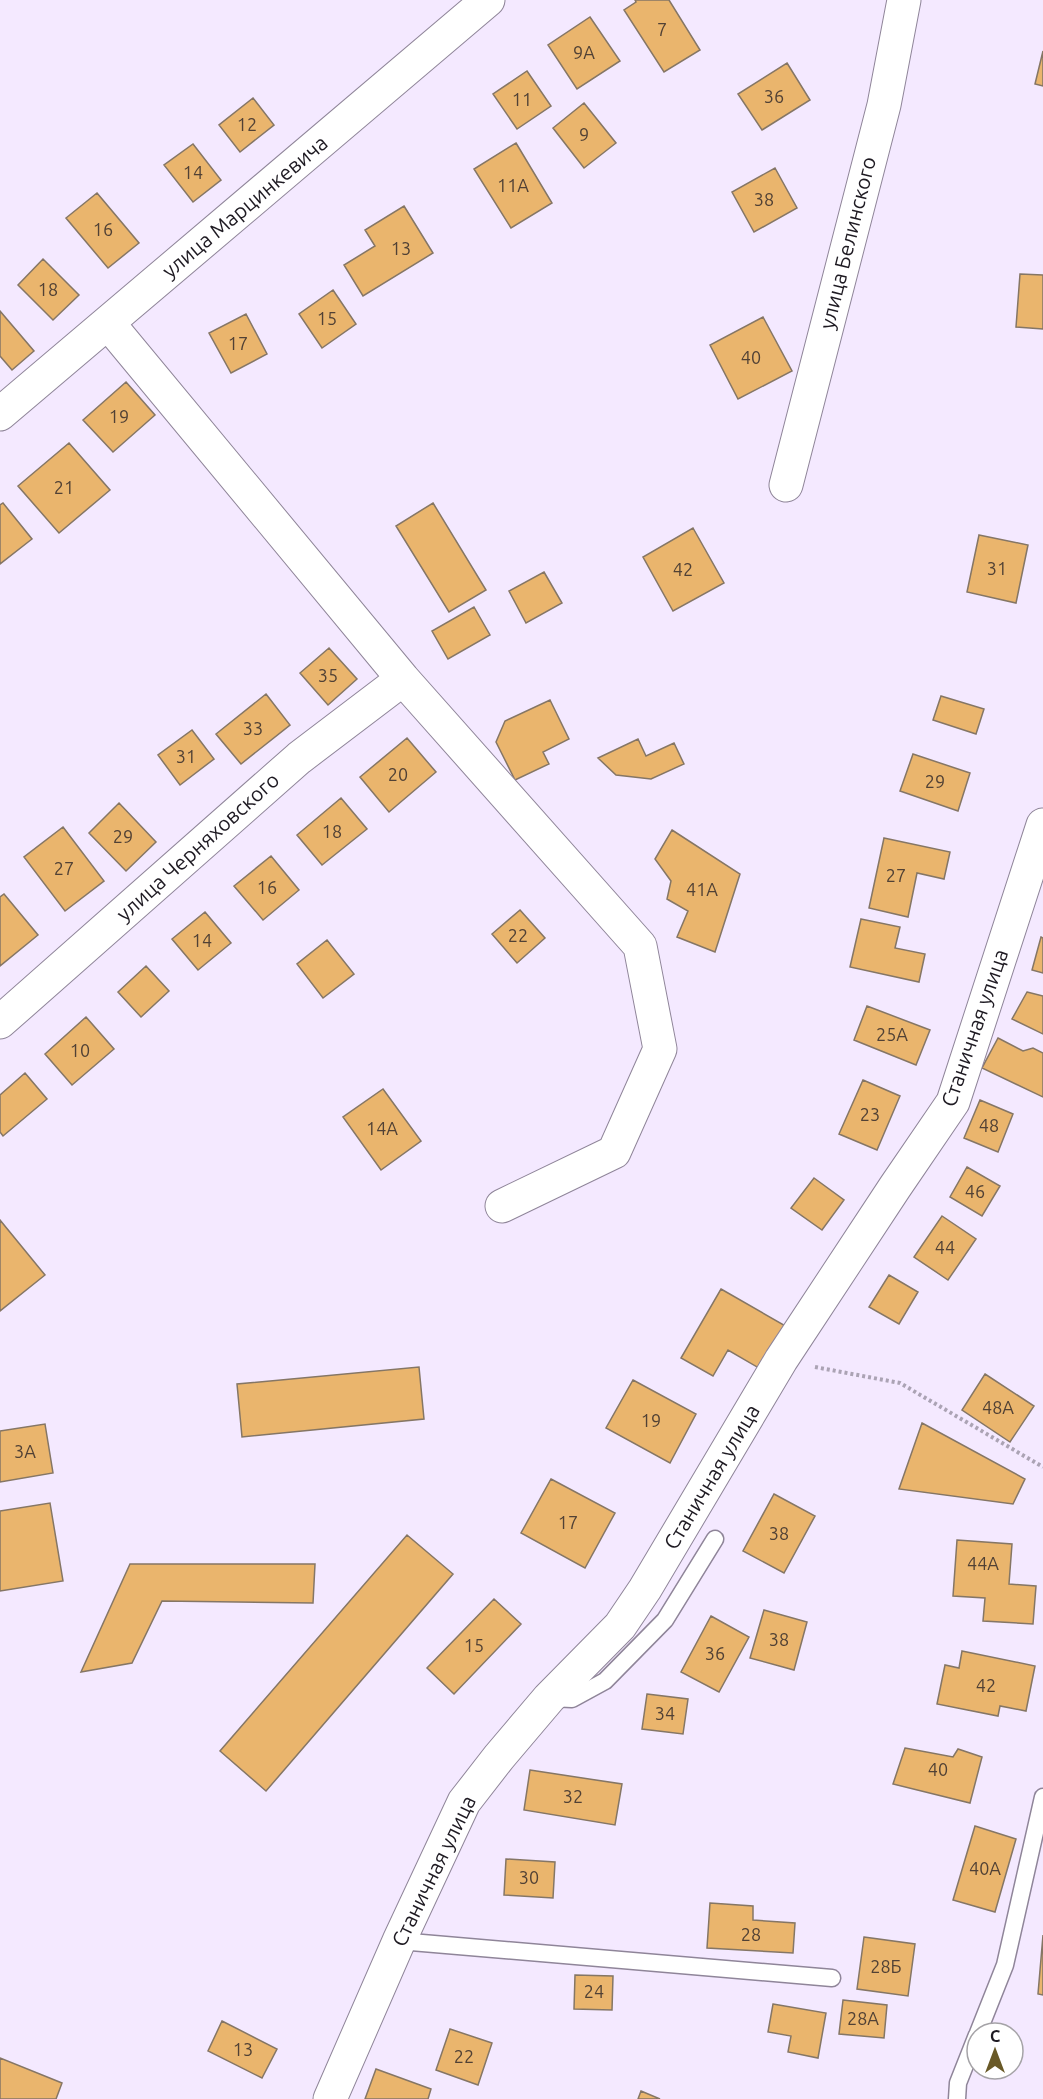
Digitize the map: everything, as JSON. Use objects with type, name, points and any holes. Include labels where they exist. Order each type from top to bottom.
[{"type":"street","name":"улица Марцинкевича","points":[[0,414],[488,0]]},
{"type":"street","name":"улица Белинского","points":[[786,485],[884,105],[904,0]]},
{"type":"street","points":[[108,323],[403,679],[640,946],[660,1049],[614,1152],[502,1206]]},
{"type":"street","name":"улица Черняховского","points":[[0,1022],[298,758],[403,679]]},
{"type":"street","name":"Станичная улица","points":[[330,2099],[399,1941],[464,1802],[549,1698],[620,1626],[657,1569],[781,1360],[953,1102],[1043,825]]},
{"type":"lane","points":[[549,1698],[572,1699],[605,1681],[665,1620],[715,1539]]},
{"type":"lane","points":[[982,2021],[1005,1965],[1043,1797]]},
{"type":"lane","points":[[399,1941],[832,1978]]},
{"type":"lane","points":[[957,2099],[958,2083],[965,2065]]},
{"type":"path","points":[[781,1360],[900,1383],[1043,1467]]},
{"type":"building","points":[[635,0],[669,0],[700,50],[664,72],[624,10],[636,2]]},
{"type":"building","points":[[590,17],[620,61],[577,89],[548,45]]},
{"type":"building","points":[[1043,51],[1043,86],[1035,84]]},
{"type":"building","points":[[787,63],[810,100],[762,130],[738,94]]},
{"type":"building","points":[[527,71],[551,106],[517,129],[493,94]]},
{"type":"building","points":[[253,98],[274,125],[240,152],[219,125]]},
{"type":"building","points":[[584,103],[616,143],[584,168],[553,128]]},
{"type":"building","points":[[516,143],[552,203],[511,228],[474,169]]},
{"type":"building","points":[[193,144],[221,180],[193,202],[164,165]]},
{"type":"building","points":[[775,168],[797,208],[754,232],[732,192]]},
{"type":"building","points":[[97,193],[139,243],[108,268],[66,218]]},
{"type":"building","points":[[404,206],[433,253],[363,296],[344,265],[375,246],[365,230]]},
{"type":"building","points":[[43,259],[79,295],[53,320],[18,285]]},
{"type":"building","points":[[1020,274],[1043,275],[1043,329],[1016,327]]},
{"type":"building","points":[[333,290],[356,324],[322,348],[299,314]]},
{"type":"building","points":[[0,311],[34,351],[12,370],[0,356]]},
{"type":"building","points":[[246,314],[267,354],[231,373],[209,333]]},
{"type":"building","points":[[763,317],[792,371],[738,399],[710,345]]},
{"type":"building","points":[[126,382],[155,415],[113,452],[83,420]]},
{"type":"building","points":[[69,443],[110,490],[59,533],[18,486]]},
{"type":"building","points":[[3,503],[32,539],[0,564],[0,505]]},
{"type":"building","points":[[433,503],[486,590],[449,612],[396,526]]},
{"type":"building","points":[[693,528],[724,583],[673,611],[643,557]]},
{"type":"building","points":[[979,535],[1028,545],[1016,603],[967,592]]},
{"type":"building","points":[[544,572],[562,603],[526,623],[509,591]]},
{"type":"building","points":[[474,607],[490,635],[448,659],[432,631]]},
{"type":"building","points":[[329,648],[357,679],[328,705],[300,673]]},
{"type":"building","points":[[266,694],[290,725],[241,764],[216,734]]},
{"type":"building","points":[[941,696],[984,709],[976,734],[933,720]]},
{"type":"building","points":[[550,700],[569,739],[543,752],[549,764],[515,780],[496,742],[505,721]]},
{"type":"building","points":[[192,730],[214,759],[180,785],[158,755]]},
{"type":"building","points":[[407,738],[436,772],[389,812],[360,777]]},
{"type":"building","points":[[638,739],[646,756],[674,743],[684,764],[651,779],[616,775],[598,758]]},
{"type":"building","points":[[913,754],[970,773],[958,811],[900,791]]},
{"type":"building","points":[[341,798],[367,829],[322,865],[297,835]]},
{"type":"building","points":[[119,803],[156,842],[126,871],[89,833]]},
{"type":"building","points":[[63,827],[104,881],[65,911],[24,857]]},
{"type":"building","points":[[672,830],[740,874],[715,952],[677,937],[688,911],[667,899],[671,881],[655,859]]},
{"type":"building","points":[[884,838],[950,852],[944,879],[917,873],[908,917],[869,908]]},
{"type":"building","points":[[271,856],[299,890],[263,920],[234,886]]},
{"type":"building","points":[[4,894],[38,935],[0,966],[0,897]]},
{"type":"building","points":[[520,910],[545,938],[517,963],[492,934]]},
{"type":"building","points":[[205,912],[231,943],[198,970],[172,939]]},
{"type":"building","points":[[861,919],[900,927],[895,948],[925,954],[919,982],[850,967]]},
{"type":"building","points":[[1041,937],[1043,938],[1043,973],[1032,970]]},
{"type":"building","points":[[327,940],[354,974],[323,998],[297,964]]},
{"type":"building","points":[[146,966],[169,991],[141,1017],[118,992]]},
{"type":"building","points":[[1027,992],[1043,996],[1043,1034],[1012,1019]]},
{"type":"building","points":[[867,1006],[930,1030],[916,1065],[854,1040]]},
{"type":"building","points":[[86,1017],[114,1049],[72,1085],[45,1054]]},
{"type":"building","points":[[998,1038],[1023,1051],[1033,1048],[1043,1053],[1043,1097],[982,1068]]},
{"type":"building","points":[[25,1073],[47,1099],[3,1136],[0,1132],[0,1095]]},
{"type":"building","points":[[863,1080],[900,1096],[877,1150],[839,1134]]},
{"type":"building","points":[[383,1089],[421,1141],[381,1170],[343,1117]]},
{"type":"building","points":[[980,1100],[1013,1114],[998,1152],[964,1138]]},
{"type":"building","points":[[967,1167],[1000,1186],[982,1216],[950,1197]]},
{"type":"building","points":[[814,1178],[844,1200],[822,1230],[791,1208]]},
{"type":"building","points":[[942,1216],[976,1239],[948,1280],[914,1257]]},
{"type":"building","points":[[0,1220],[45,1275],[0,1311]]},
{"type":"building","points":[[889,1275],[918,1292],[899,1324],[869,1307]]},
{"type":"building","points":[[721,1289],[789,1328],[764,1371],[728,1350],[713,1376],[681,1358]]},
{"type":"building","points":[[419,1367],[424,1419],[242,1437],[237,1384]]},
{"type":"building","points":[[985,1374],[1034,1406],[1010,1442],[962,1410]]},
{"type":"building","points":[[633,1380],[696,1414],[670,1463],[606,1428]]},
{"type":"building","points":[[922,1423],[1025,1479],[1013,1504],[899,1489]]},
{"type":"building","points":[[45,1424],[53,1473],[0,1482],[0,1431]]},
{"type":"building","points":[[551,1479],[615,1513],[585,1568],[521,1533]]},
{"type":"building","points":[[774,1494],[815,1516],[784,1573],[743,1551]]},
{"type":"building","points":[[50,1503],[63,1581],[0,1591],[0,1511]]},
{"type":"building","points":[[407,1535],[453,1574],[266,1791],[220,1751]]},
{"type":"building","points":[[957,1540],[1012,1544],[1009,1584],[1036,1586],[1033,1624],[983,1621],[985,1598],[953,1596]]},
{"type":"building","points":[[130,1564],[315,1564],[313,1603],[162,1601],[132,1663],[81,1672]]},
{"type":"building","points":[[494,1599],[521,1624],[454,1694],[427,1668]]},
{"type":"building","points":[[764,1610],[807,1622],[794,1670],[750,1658]]},
{"type":"building","points":[[711,1616],[749,1637],[719,1692],[681,1672]]},
{"type":"building","points":[[962,1651],[1035,1666],[1026,1711],[1000,1706],[998,1716],[937,1704],[945,1665],[959,1668]]},
{"type":"building","points":[[647,1694],[688,1699],[683,1734],[642,1729]]},
{"type":"building","points":[[905,1748],[953,1757],[958,1749],[982,1757],[970,1803],[893,1784]]},
{"type":"building","points":[[530,1770],[622,1784],[615,1825],[524,1810]]},
{"type":"building","points":[[975,1826],[1016,1839],[995,1912],[953,1900]]},
{"type":"building","points":[[506,1859],[555,1862],[553,1898],[504,1895]]},
{"type":"building","points":[[710,1903],[753,1906],[753,1920],[795,1923],[793,1953],[707,1948]]},
{"type":"building","points":[[1043,1935],[1043,1995],[1038,1994]]},
{"type":"building","points":[[864,1937],[915,1944],[908,1996],[857,1989]]},
{"type":"building","points":[[575,1975],[613,1976],[612,2010],[574,2009]]},
{"type":"building","points":[[843,2000],[887,2005],[884,2038],[839,2034]]},
{"type":"building","points":[[773,2004],[826,2013],[818,2058],[788,2052],[791,2036],[768,2032]]},
{"type":"building","points":[[222,2021],[277,2049],[262,2078],[208,2051]]},
{"type":"building","points":[[450,2029],[492,2043],[478,2085],[436,2070]]},
{"type":"building","points":[[0,2058],[62,2083],[56,2099],[0,2099]]},
{"type":"building","points":[[376,2069],[431,2089],[428,2099],[365,2099]]},
{"type":"building","points":[[641,2091],[660,2099],[638,2099]]}]
